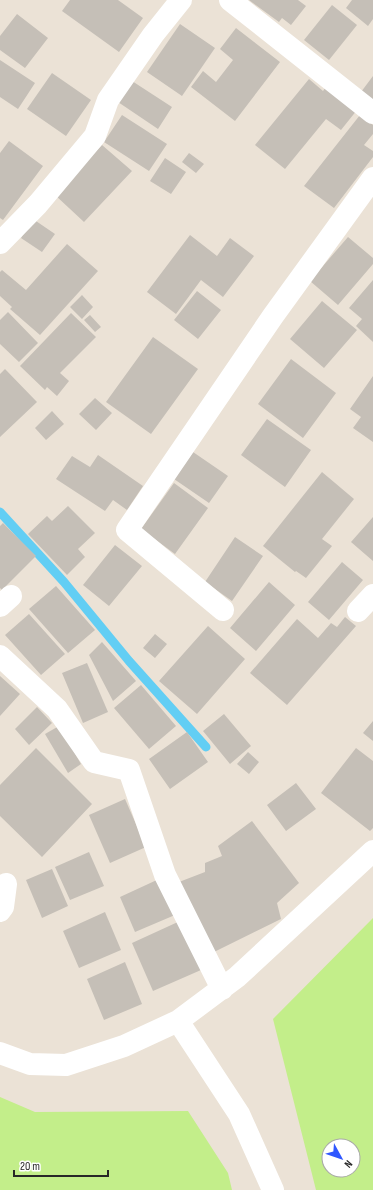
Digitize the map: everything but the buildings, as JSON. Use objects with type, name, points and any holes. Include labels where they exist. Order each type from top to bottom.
[{"type":"street","points":[[3,237],[38,204],[95,136],[108,100],[153,35],[181,0]]},
{"type":"street","points":[[230,0],[373,113]]},
{"type":"street","points":[[223,610],[127,530],[273,316],[373,178]]},
{"type":"street","points":[[358,611],[373,596]]},
{"type":"street","points":[[0,656],[57,709],[94,762],[128,770],[165,875],[222,989]]},
{"type":"street","points":[[0,1053],[30,1064],[66,1065],[124,1046],[178,1021],[237,977],[373,851]]},
{"type":"street","points":[[0,910],[3,907],[6,884]]},
{"type":"street","points":[[178,1021],[239,1114],[273,1190]]},
{"type":"green space","points":[[373,918],[373,1190],[316,1190],[273,1019]]},
{"type":"green space","points":[[0,1097],[35,1112],[188,1111],[228,1173],[232,1190],[0,1190]]},
{"type":"waterway","points":[[0,512],[64,582],[129,661],[206,747]]}]
